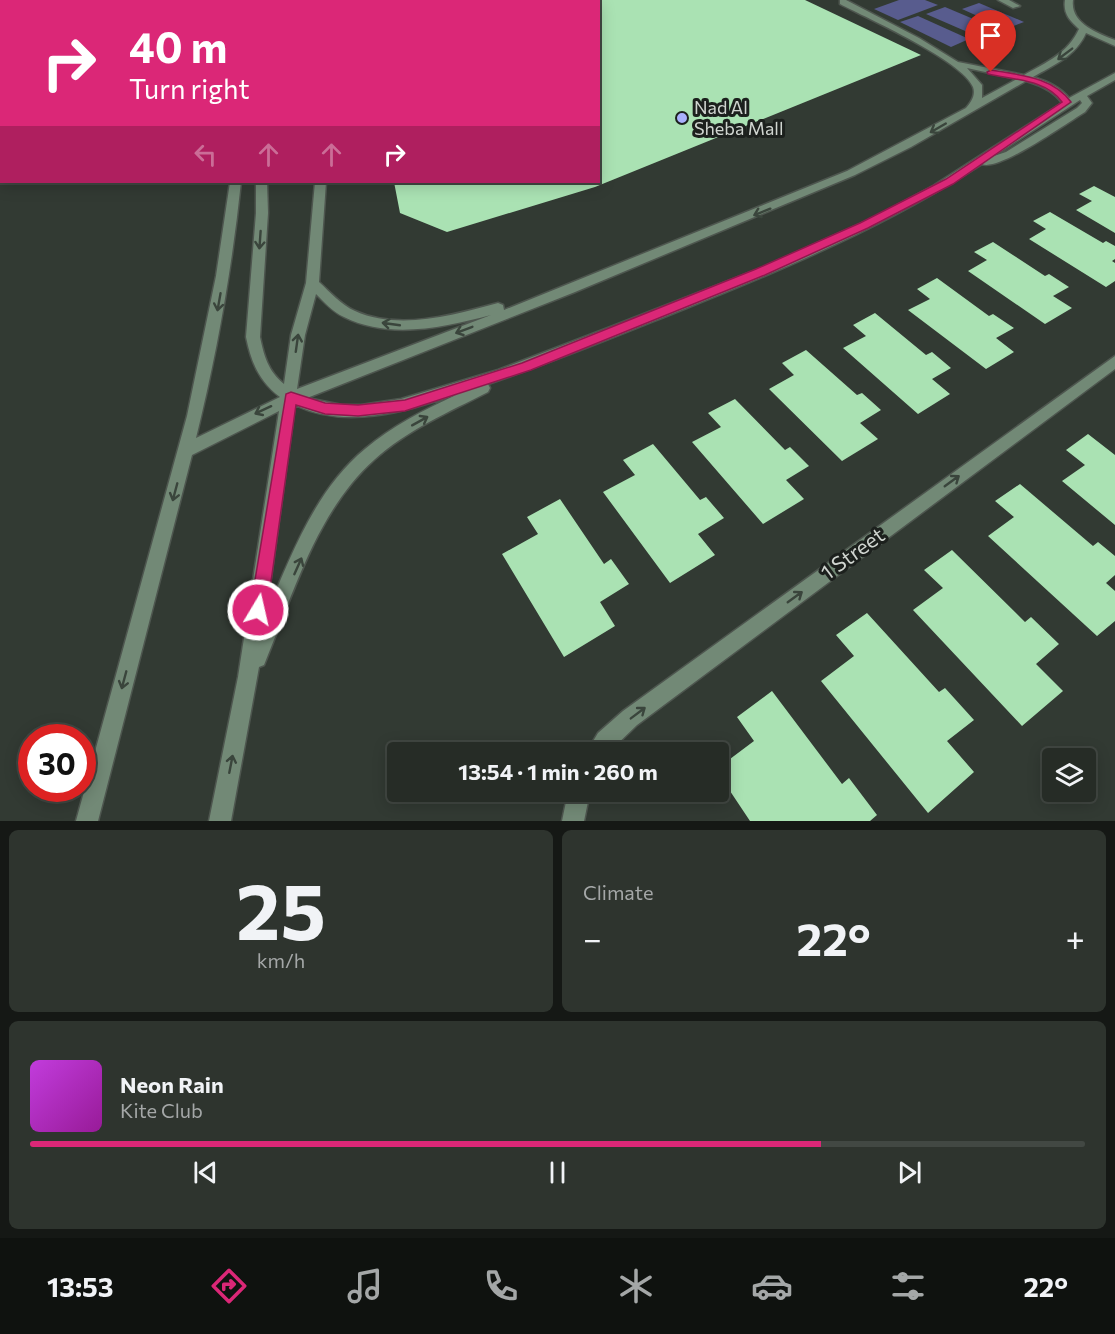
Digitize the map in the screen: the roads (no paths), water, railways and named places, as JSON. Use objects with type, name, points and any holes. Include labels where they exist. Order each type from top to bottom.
[{"type":"street","points":[[856,0],[838,2],[956,63],[973,78],[979,95],[976,103],[969,110]]},
{"type":"street","points":[[1002,0],[1016,6]]},
{"type":"street","points":[[1069,0],[1069,12],[1084,27],[1115,43]]},
{"type":"street","points":[[187,450],[291,398],[570,289],[851,173],[969,110],[1068,53],[1076,45],[1084,27]]},
{"type":"street","points":[[956,63],[1025,78],[1053,88],[1065,97],[1067,102]]},
{"type":"street","points":[[261,183],[262,213],[253,337],[254,354],[261,371],[273,386],[291,398],[325,409],[358,411],[405,405],[526,366],[750,277],[907,204],[977,164],[1067,102],[1115,76]]},
{"type":"street","points":[[977,164],[1010,154],[1081,110],[1086,103],[1082,94]]},
{"type":"street","points":[[87,821],[187,450],[214,333],[228,248],[235,183]]},
{"type":"street","points":[[220,821],[248,677],[291,398],[298,335],[312,283],[320,183]]},
{"type":"street","points":[[312,283],[344,311],[361,318],[392,325],[418,326],[450,321],[570,289]]},
{"type":"street","name":"1 Street","points":[[603,742],[630,718],[1115,361]]},
{"type":"street","points":[[248,677],[314,530],[333,496],[356,468],[384,444],[413,424],[526,366]]},
{"type":"street","points":[[573,821],[576,802]]},
{"type":"place","name":"Nad Al Sheba Mall","points":[[682,118]]}]
